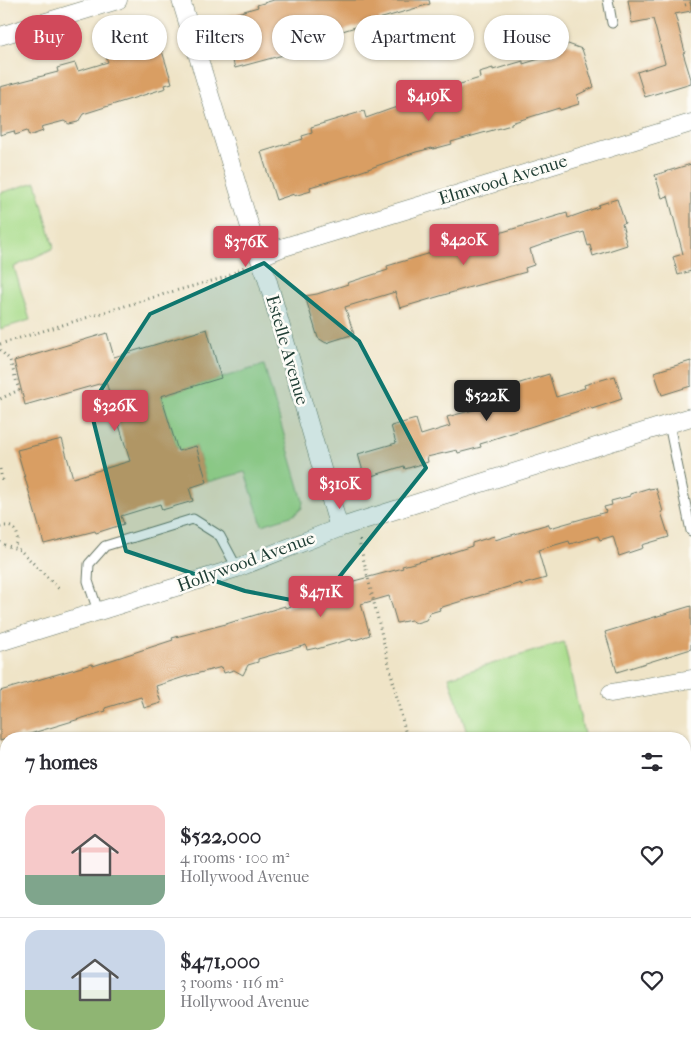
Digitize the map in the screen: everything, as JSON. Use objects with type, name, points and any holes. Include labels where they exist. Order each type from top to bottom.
[{"type":"street","points":[[0,36],[118,0]]},
{"type":"street","name":"Estelle Avenue","points":[[181,0],[259,257],[269,284],[339,528]]},
{"type":"street","name":"Elmwood Avenue","points":[[259,257],[291,245],[691,123]]},
{"type":"street","name":"Hollywood Avenue","points":[[0,642],[237,568],[339,528],[691,417]]},
{"type":"street","points":[[611,692],[691,679]]},
{"type":"lane","points":[[608,0],[612,23]]},
{"type":"lane","points":[[669,424],[691,531]]},
{"type":"lane","points":[[98,611],[88,581],[90,564],[105,546],[194,519],[220,536],[237,568]]},
{"type":"path","points":[[685,5],[691,3]]},
{"type":"path","points":[[0,344],[227,277],[259,257]]},
{"type":"path","points":[[0,350],[10,360],[19,390],[0,399]]},
{"type":"path","points":[[0,469],[2,480],[0,484]]},
{"type":"path","points":[[0,527],[6,525],[14,529],[18,539],[13,547]]},
{"type":"path","points":[[361,535],[360,544],[405,732]]},
{"type":"path","points":[[0,542],[20,550],[60,590]]},
{"type":"highlighted area","points":[[264,263],[359,341],[426,468],[317,605],[245,591],[126,551],[90,407],[150,314]]},
{"type":"green space","points":[[36,182],[54,248],[14,267],[30,320],[0,329],[0,193]]},
{"type":"green space","points":[[264,365],[303,501],[302,508],[294,515],[262,525],[245,472],[207,482],[196,446],[183,450],[177,448],[161,396]]},
{"type":"green space","points":[[564,642],[583,732],[467,732],[449,677]]},
{"type":"building","points":[[274,0],[429,0],[430,4],[393,15],[354,15],[354,27],[344,31],[344,15],[272,15],[272,58],[235,68],[233,60],[262,60],[262,15],[230,15],[258,7],[257,5]]},
{"type":"building","points":[[628,0],[691,0],[691,11],[675,14],[691,83],[645,97],[637,72],[665,63],[653,19],[632,23]]},
{"type":"building","points":[[569,44],[582,49],[594,87],[577,95],[579,104],[560,110],[559,108],[511,123],[511,125],[451,142],[452,144],[416,152],[310,187],[311,191],[276,200],[261,152],[303,139],[302,136],[312,133],[311,127],[364,111],[366,118],[391,109],[420,102],[418,97],[480,78],[479,72],[523,61],[523,64],[536,60],[569,60]]},
{"type":"building","points":[[107,60],[165,60],[172,83],[165,85],[166,88],[83,114],[78,122],[69,124],[64,121],[41,127],[43,131],[29,136],[27,131],[15,135],[14,131],[0,135],[0,87],[58,72],[57,68],[75,63],[78,71],[108,62]]},
{"type":"building","points":[[691,164],[691,271],[678,275],[673,257],[683,254],[668,196],[662,198],[655,175]]},
{"type":"building","points":[[617,199],[625,223],[622,224],[627,245],[593,256],[584,232],[544,244],[530,249],[534,265],[525,268],[526,272],[400,308],[395,292],[345,307],[354,334],[326,343],[318,338],[305,296],[317,294],[388,270],[387,266],[567,213],[568,218]]},
{"type":"building","points":[[207,329],[221,378],[161,396],[178,451],[196,446],[207,482],[189,488],[193,501],[162,510],[160,504],[121,516],[124,524],[96,533],[95,531],[44,544],[17,450],[62,439],[73,478],[130,461],[106,382],[25,405],[14,361],[107,333],[114,357]]},
{"type":"building","points":[[691,361],[691,386],[662,395],[654,372]]},
{"type":"building","points":[[549,374],[556,397],[585,388],[584,385],[615,376],[622,399],[592,409],[591,407],[490,440],[480,444],[481,447],[458,453],[457,450],[427,457],[428,462],[405,469],[404,466],[365,478],[358,454],[396,443],[391,426],[416,419],[421,435],[450,426],[447,417],[492,405],[488,393]]},
{"type":"building","points":[[649,488],[656,488],[669,537],[642,545],[643,548],[619,556],[613,536],[600,540],[598,536],[570,544],[569,541],[538,550],[546,578],[521,585],[521,583],[439,608],[440,610],[430,613],[426,620],[416,623],[411,620],[397,623],[389,596],[361,604],[370,635],[317,649],[307,650],[306,645],[258,659],[258,662],[248,665],[243,675],[234,670],[224,673],[222,667],[156,686],[161,703],[144,708],[141,697],[105,708],[106,711],[36,732],[0,732],[0,691],[92,664],[93,666],[173,640],[172,638],[337,592],[335,586],[438,557],[472,546],[472,543],[494,536],[495,540],[548,524],[550,528],[606,512],[604,507],[612,505],[611,501],[630,496],[630,494]]},
{"type":"building","points":[[691,606],[691,649],[617,672],[605,632]]}]
